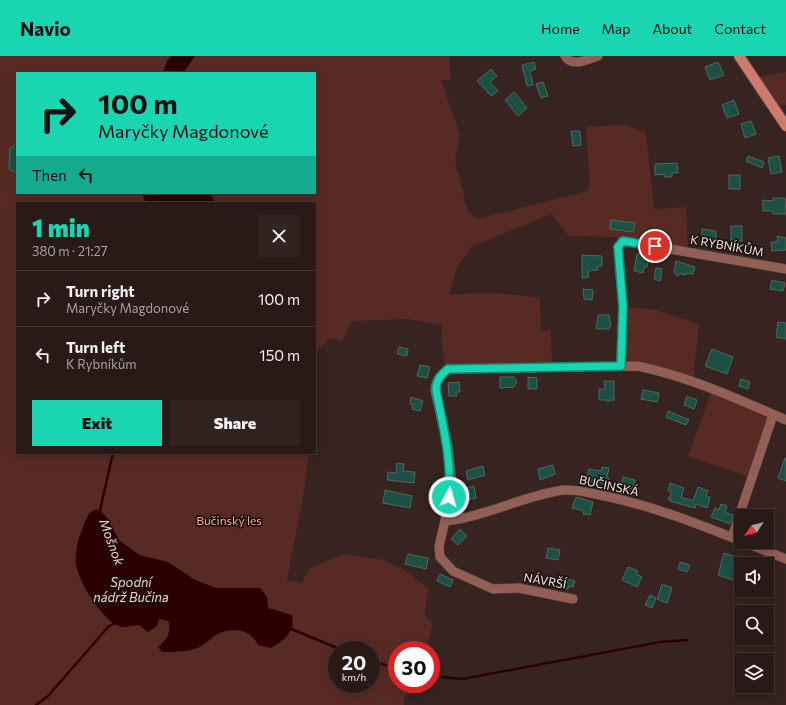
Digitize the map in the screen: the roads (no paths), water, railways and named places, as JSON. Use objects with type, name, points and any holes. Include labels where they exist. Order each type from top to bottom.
[{"type":"street","points":[[566,58],[574,63],[598,56]]},
{"type":"street","points":[[739,56],[786,126]]},
{"type":"street","name":"K RYBNÍKŮM","points":[[621,366],[623,306],[618,247],[623,241],[786,269]]},
{"type":"street","name":"NÁVRŠÍ","points":[[573,599],[519,588],[493,589],[453,571],[440,556],[439,546],[445,521],[451,476],[448,447],[436,390],[436,382],[448,369],[638,366],[662,371],[736,398],[786,420]]},
{"type":"street","points":[[732,537],[773,415]]},
{"type":"street","name":"BUČINSKÁ","points":[[445,521],[458,520],[529,497],[559,491],[581,491],[624,500],[683,518],[732,537]]},
{"type":"street","points":[[761,549],[786,559]]},
{"type":"water","points":[[172,56],[195,56],[184,72],[163,72],[167,61]]},
{"type":"water","points":[[142,194],[210,194],[214,202],[146,202]]},
{"type":"water","name":"Spodní nádrž Bučina","points":[[96,509],[105,515],[119,540],[139,555],[168,562],[195,580],[216,588],[260,588],[267,597],[268,608],[292,615],[292,626],[288,635],[271,648],[258,645],[247,633],[230,630],[213,636],[202,646],[194,649],[162,652],[158,647],[168,636],[170,629],[168,621],[159,619],[157,626],[148,632],[139,625],[121,627],[114,624],[100,610],[93,600],[81,580],[76,564],[76,550],[80,536],[87,517]]},
{"type":"waterway","name":"Mošnok","points":[[101,513],[100,510],[113,454]]},
{"type":"waterway","name":"Mošnok","points":[[36,705],[48,696],[109,626],[115,623]]},
{"type":"waterway","points":[[289,628],[328,644]]},
{"type":"waterway","points":[[440,677],[462,679],[660,642],[687,640]]},
{"type":"waterway","points":[[380,663],[388,666]]},
{"type":"park label","name":"Bučinský les","points":[[229,521]]}]
